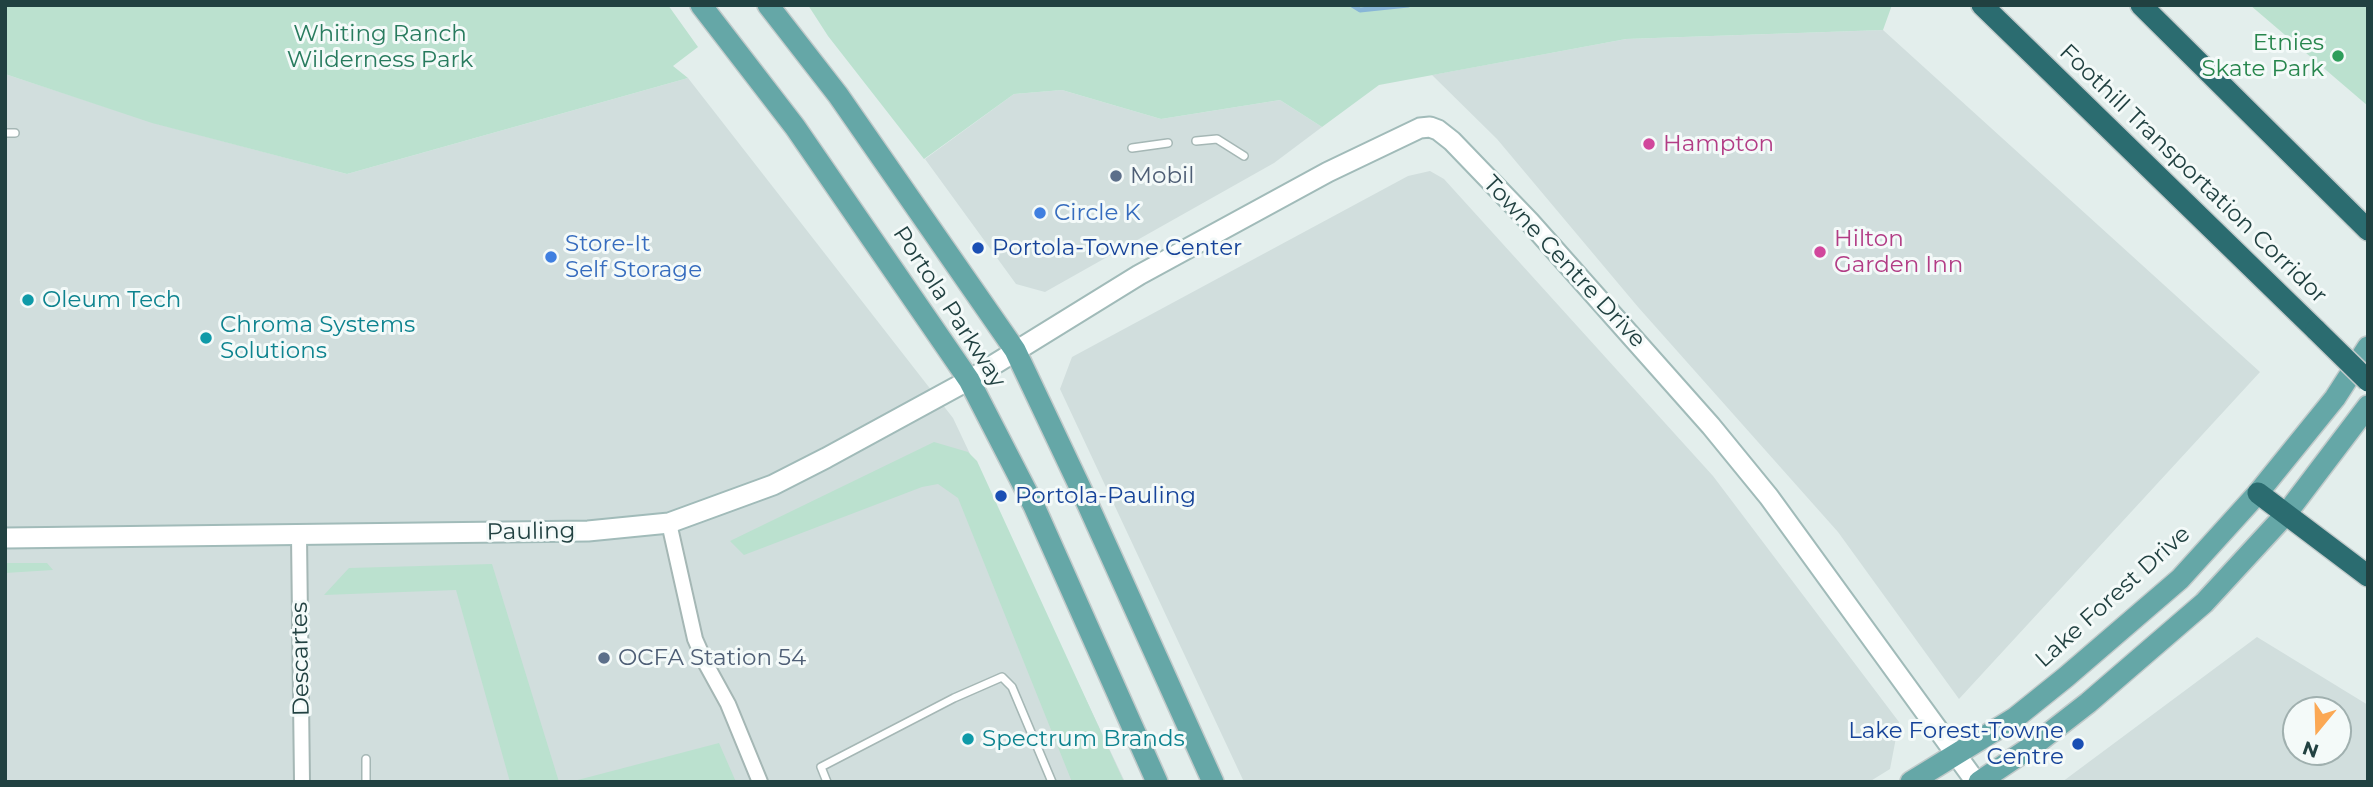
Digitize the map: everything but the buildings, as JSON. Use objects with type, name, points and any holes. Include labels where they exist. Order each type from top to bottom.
[{"type":"highway","name":"Foothill Transportation Corridor","points":[[1982,5],[2368,381]]},
{"type":"highway","points":[[2141,5],[2368,230]]},
{"type":"highway","points":[[2258,493],[2368,576]]},
{"type":"main road","name":"Portola Parkway","points":[[701,5],[796,127],[970,380],[1034,506],[1157,782]]},
{"type":"main road","name":"Portola Parkway","points":[[768,5],[838,95],[1015,350],[1213,782]]},
{"type":"main road","name":"Towne Centre Drive","points":[[1015,350],[1120,285],[1328,172],[1420,128],[1434,128],[1452,141],[1528,221],[1711,426],[1769,497],[1978,782]]},
{"type":"main road","name":"Lake Forest Drive","points":[[1911,782],[2015,718],[2180,579],[2258,493],[2335,398],[2368,347]]},
{"type":"main road","name":"Pauling","points":[[5,538],[588,531],[669,523],[773,485],[970,380],[1015,350]]},
{"type":"main road","points":[[1978,782],[2034,745],[2079,710],[2204,603],[2286,514],[2368,406]]},
{"type":"street","points":[[669,523],[695,639],[728,704],[760,782]]},
{"type":"street","name":"Descartes","points":[[299,536],[302,782]]},
{"type":"lane","points":[[5,133],[15,133]]},
{"type":"lane","points":[[1196,141],[1217,139],[1244,156]]},
{"type":"lane","points":[[1132,148],[1168,143]]},
{"type":"lane","points":[[827,782],[821,767],[954,698],[1002,677],[1012,687],[1052,782]]},
{"type":"lane","points":[[366,759],[366,782]]},
{"type":"shaded area","points":[[1883,30],[2260,372],[1959,699],[1838,532],[1638,307],[1497,139],[1432,75],[1626,39]]},
{"type":"shaded area","points":[[5,74],[158,124],[347,174],[688,78],[953,418],[1125,782],[5,782]]},
{"type":"shaded area","points":[[1062,90],[1161,119],[1280,100],[1322,127],[1274,163],[1045,292],[1016,284],[925,159],[1014,94]]},
{"type":"shaded area","points":[[1430,171],[1444,179],[1713,476],[1899,722],[1890,769],[1869,782],[1244,782],[1060,389],[1072,357],[1408,176]]},
{"type":"shaded area","points":[[2257,637],[2368,705],[2368,782],[2062,782]]},
{"type":"green space","name":"Whiting Ranch Wilderness Park","points":[[5,5],[668,5],[698,47],[673,66],[688,78],[347,174],[152,123],[5,74]]},
{"type":"green space","points":[[808,5],[1892,5],[1883,30],[1626,39],[1379,85],[1322,127],[1280,100],[1161,119],[1062,90],[1014,94],[924,159],[828,36]]},
{"type":"green space","name":"Etnies Skate Park","points":[[2250,5],[2368,5],[2368,106]]},
{"type":"green space","points":[[934,442],[968,452],[977,461],[1124,782],[1072,782],[958,498],[938,484],[922,487],[744,555],[730,541]]},
{"type":"green space","points":[[5,563],[47,563],[53,570],[5,573]]},
{"type":"green space","points":[[492,564],[559,782],[510,782],[456,590],[324,595],[349,568]]},
{"type":"green space","points":[[719,743],[736,782],[570,782]]},
{"type":"waterway","points":[[1352,5],[1360,10],[1408,5]]},
{"type":"place","name":"Etnies Skate Park","points":[[2338,56]]},
{"type":"place","name":"Hampton","points":[[1649,144]]},
{"type":"place","name":"Mobil","points":[[1116,176]]},
{"type":"place","name":"Circle K","points":[[1040,213]]},
{"type":"place","name":"Portola-Towne Center","points":[[978,248]]},
{"type":"place","name":"Hilton Garden Inn","points":[[1820,252]]},
{"type":"place","name":"Store-It Self Storage","points":[[551,257]]},
{"type":"place","name":"Oleum Tech","points":[[28,300]]},
{"type":"place","name":"Chroma Systems Solutions","points":[[206,338]]},
{"type":"place","name":"Portola-Pauling","points":[[1001,496]]},
{"type":"place","name":"OCFA Station 54","points":[[604,658]]},
{"type":"place","name":"Spectrum Brands","points":[[968,739]]},
{"type":"place","name":"Lake Forest-Towne Centre","points":[[2078,744]]}]
